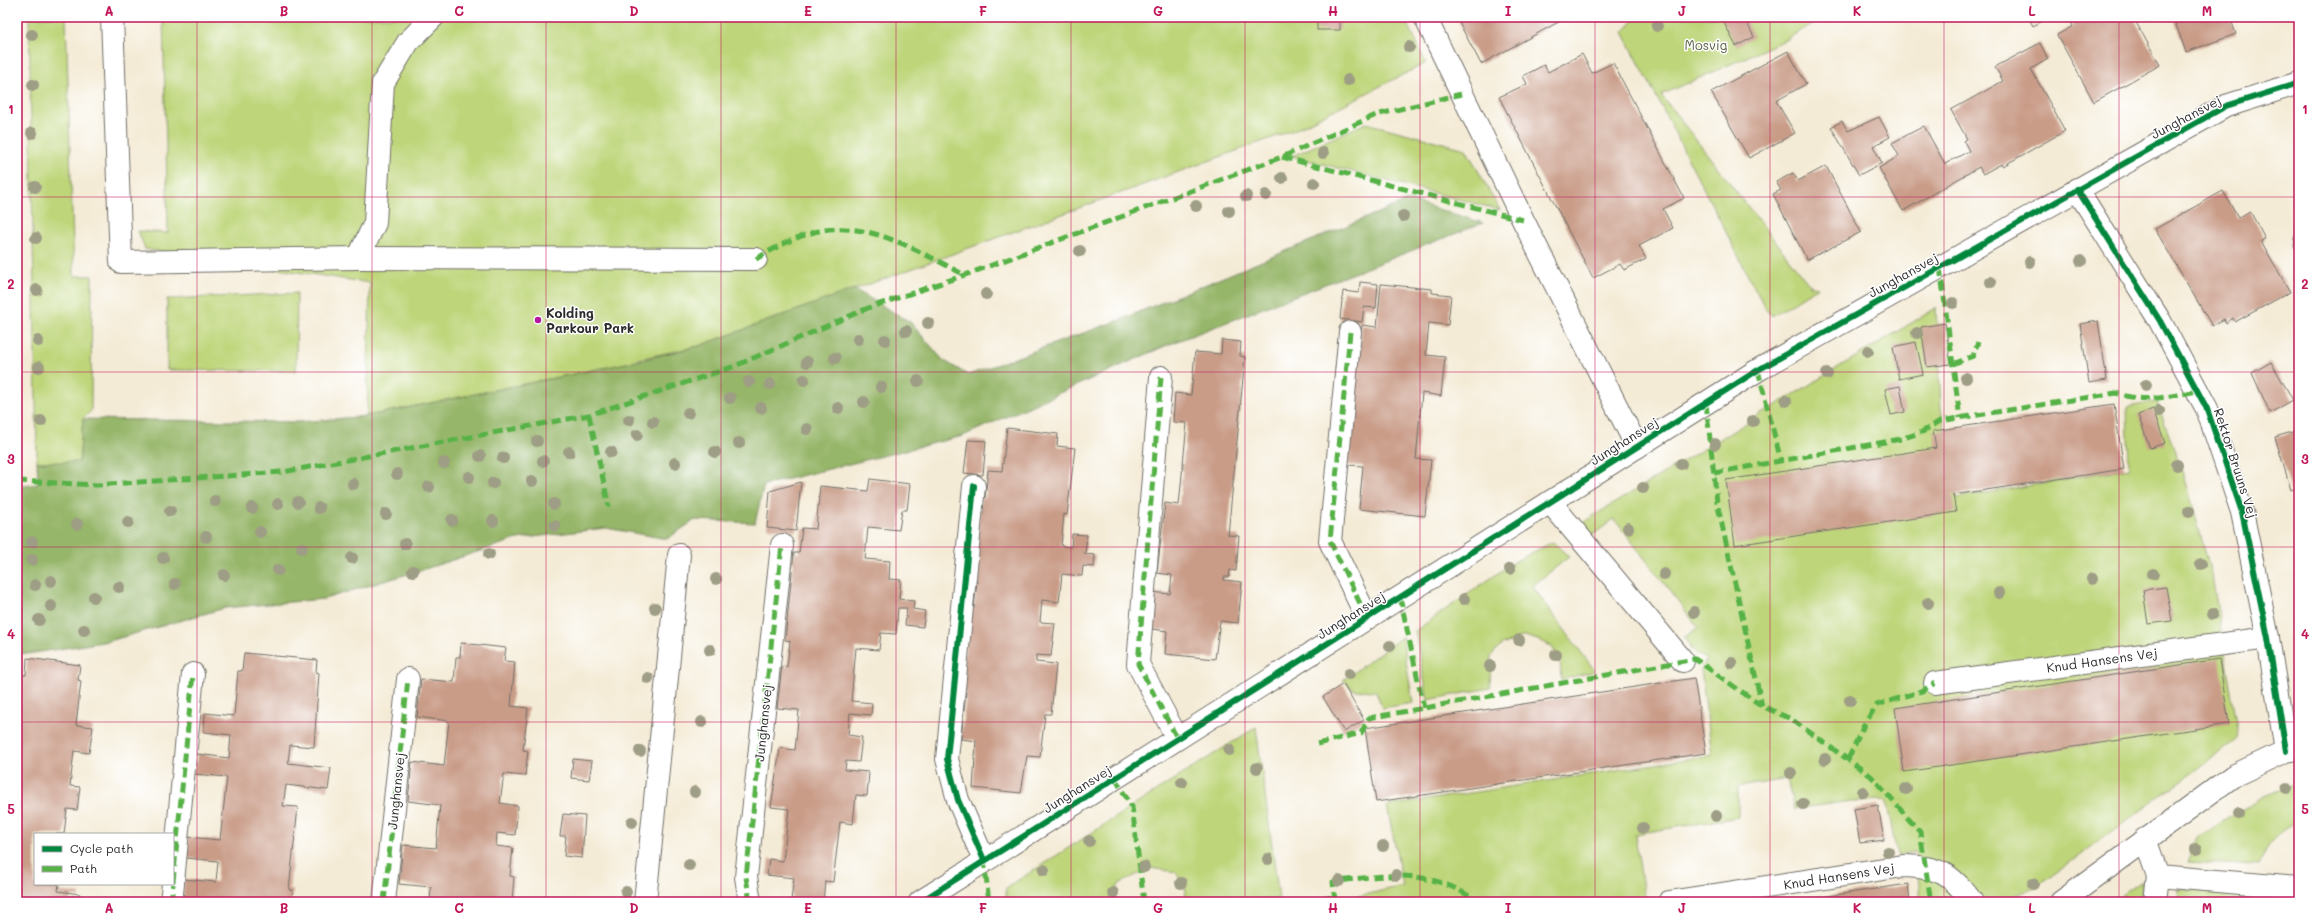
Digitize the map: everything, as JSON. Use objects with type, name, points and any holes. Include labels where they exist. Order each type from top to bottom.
[{"type":"street","points":[[112,17],[121,262],[358,258],[756,259]]},
{"type":"street","points":[[358,258],[375,223],[382,83],[408,42],[433,17]]},
{"type":"street","points":[[1425,17],[1523,220],[1637,447]]},
{"type":"street","name":"Junghansvej","points":[[920,902],[1758,370],[2226,106],[2299,84]]},
{"type":"street","name":"Rektor Bruuns Vej","points":[[2077,189],[2160,321],[2207,409],[2242,512],[2292,750]]},
{"type":"street","name":"Junghansvej","points":[[1350,332],[1330,541],[1367,618]]},
{"type":"street","points":[[1161,377],[1138,664],[1177,738]]},
{"type":"street","points":[[974,486],[947,760],[958,800],[984,860]]},
{"type":"street","points":[[1550,502],[1683,661]]},
{"type":"street","name":"Junghansvej","points":[[750,902],[746,876],[782,545]]},
{"type":"street","points":[[645,902],[679,555]]},
{"type":"street","name":"Knud Hansens Vej","points":[[1935,683],[2268,638]]},
{"type":"street","points":[[174,873],[193,674]]},
{"type":"street","name":"Junghansvej","points":[[384,902],[408,679]]},
{"type":"street","points":[[2061,902],[2233,776],[2292,750]]},
{"type":"street","points":[[2145,839],[2158,876],[2155,902]]},
{"type":"street","name":"Knud Hansens Vej","points":[[1669,902],[1903,866],[1927,867],[1946,874],[1972,902]]},
{"type":"street","points":[[2158,876],[2299,888]]},
{"type":"street","points":[[171,902],[173,885]]},
{"type":"green space","points":[[29,17],[66,17],[74,276],[92,276],[91,411],[83,419],[79,463],[37,462]]},
{"type":"green space","points":[[163,17],[1405,17],[1426,63],[1294,130],[699,346],[633,360],[632,362],[367,416],[370,283],[145,249],[138,231],[168,233]]},
{"type":"green space","name":"Mosvig","points":[[1637,17],[1824,17],[1787,39],[1661,95],[1810,286],[1818,287],[1772,316],[1764,306],[1623,32]]},
{"type":"green space","points":[[1366,123],[1466,149],[1500,210],[1292,156]]},
{"type":"green space","points":[[1409,200],[1483,223],[1165,346],[963,436],[764,485],[755,523],[695,520],[667,539],[606,528],[517,539],[428,568],[324,599],[225,608],[109,641],[28,654],[17,653],[17,487],[38,484],[37,462],[79,462],[83,419],[299,422],[367,416],[632,362],[699,346],[854,289],[910,322],[943,360],[968,375],[1122,319]]},
{"type":"green space","points":[[297,293],[296,371],[167,370],[167,299]]},
{"type":"green space","points":[[1936,308],[1941,409],[1957,498],[2129,468],[2127,407],[2157,402],[2187,485],[2213,581],[2237,729],[2236,741],[2035,888],[1997,902],[1921,902],[1915,852],[1897,855],[1886,800],[1852,801],[1794,809],[1787,779],[1738,787],[1738,817],[1635,834],[1645,902],[1342,902],[1341,900],[1403,886],[1387,806],[1712,755],[1701,669],[1706,660],[1695,652],[1684,638],[1698,627],[1614,519],[1590,537],[1580,524]]},
{"type":"green space","points":[[1553,542],[1569,557],[1532,586],[1595,671],[1561,680],[1560,659],[1551,646],[1525,636],[1502,645],[1491,656],[1490,688],[1428,700],[1415,631],[1514,562]]},
{"type":"green space","points":[[1402,637],[1413,703],[1382,708],[1376,691],[1354,690],[1343,680]]},
{"type":"green space","points":[[1256,727],[1279,898],[1243,902],[1184,902],[1186,891],[1176,872],[1150,868],[1119,884],[1112,902],[1006,902],[1006,888]]},
{"type":"green space","points":[[2299,783],[2299,821],[2286,829],[2275,839],[2258,866],[2187,862],[2196,838],[2264,796]]},
{"type":"green space","points":[[2142,881],[2142,902],[2112,902]]},
{"type":"green space","points":[[2179,888],[2255,894],[2258,902],[2178,902]]},
{"type":"building","points":[[1317,17],[1340,17],[1340,30],[1317,30]]},
{"type":"building","points":[[1456,17],[1563,17],[1564,19],[1481,64]]},
{"type":"building","points":[[1726,17],[1744,17],[1754,37],[1736,46],[1722,19]]},
{"type":"building","points":[[2028,17],[2050,17],[2033,26]]},
{"type":"building","points":[[2068,17],[2133,17],[2160,65],[2094,102],[2057,35],[2073,26]]},
{"type":"building","points":[[2173,17],[2230,17],[2236,34],[2186,52]]},
{"type":"building","points":[[2040,43],[2048,59],[2031,69],[2065,131],[2003,166],[2001,164],[1983,174],[1979,167],[1903,211],[1879,168],[1899,156],[1892,143],[1924,126],[1945,164],[1969,151],[1964,141],[1967,139],[1951,110],[2003,81],[1995,67]]},
{"type":"building","points":[[1788,51],[1806,84],[1776,101],[1795,133],[1749,158],[1711,92]]},
{"type":"building","points":[[1582,54],[1592,73],[1613,63],[1684,198],[1663,209],[1673,228],[1639,246],[1646,259],[1624,270],[1620,264],[1593,278],[1499,97],[1527,84],[1523,76],[1544,65],[1548,72]]},
{"type":"building","points":[[1879,117],[1890,137],[1873,146],[1882,163],[1859,175],[1831,127],[1842,121],[1848,131]]},
{"type":"building","points":[[1826,166],[1861,232],[1807,260],[1773,194],[1781,190],[1776,182],[1793,173],[1798,181]]},
{"type":"building","points":[[2223,191],[2238,218],[2250,211],[2265,239],[2261,241],[2290,292],[2235,322],[2233,318],[2226,323],[2224,319],[2212,326],[2155,229]]},
{"type":"building","points":[[2299,211],[2299,248],[2294,247]]},
{"type":"building","points":[[1360,282],[1378,284],[1376,308],[1364,307],[1362,322],[1340,319],[1343,291],[1359,293]]},
{"type":"building","points":[[1381,284],[1432,289],[1432,293],[1451,295],[1448,325],[1429,323],[1426,355],[1445,357],[1441,396],[1422,393],[1416,459],[1431,460],[1425,516],[1359,509],[1363,466],[1348,465],[1362,325],[1377,327]]},
{"type":"building","points":[[2098,321],[2107,380],[2089,383],[2080,324]]},
{"type":"building","points":[[1945,323],[1951,364],[1927,367],[1921,327]]},
{"type":"building","points":[[1222,340],[1241,342],[1240,356],[1245,357],[1228,535],[1239,536],[1236,571],[1230,570],[1229,577],[1224,577],[1224,580],[1242,582],[1238,623],[1220,621],[1215,659],[1165,654],[1167,631],[1152,629],[1153,615],[1149,615],[1151,592],[1170,594],[1172,575],[1157,573],[1165,503],[1179,505],[1187,423],[1173,422],[1175,393],[1191,395],[1195,352],[1221,354]]},
{"type":"building","points":[[1916,342],[1923,374],[1899,379],[1893,347]]},
{"type":"building","points":[[2271,362],[2293,400],[2270,413],[2252,373]]},
{"type":"building","points":[[1900,386],[1905,412],[1891,415],[1885,389]]},
{"type":"building","points":[[2114,404],[2124,469],[1953,495],[1956,512],[1735,545],[1726,480],[1936,448],[1933,431]]},
{"type":"building","points":[[2153,409],[2165,443],[2150,448],[2138,415]]},
{"type":"building","points":[[1007,428],[1058,434],[1057,446],[1075,448],[1067,515],[1064,514],[1061,546],[1071,547],[1072,534],[1087,535],[1085,554],[1095,555],[1094,567],[1083,566],[1082,576],[1062,574],[1059,602],[1042,600],[1040,622],[1055,623],[1051,656],[1036,655],[1036,662],[1056,664],[1051,714],[1045,714],[1040,757],[1027,756],[1021,793],[973,788],[976,741],[961,739],[966,692],[960,692],[970,607],[974,608],[977,581],[972,580],[981,498],[985,498],[988,470],[1002,471]]},
{"type":"building","points":[[2299,430],[2299,487],[2291,490],[2275,437]]},
{"type":"building","points":[[968,440],[986,441],[983,475],[964,473]]},
{"type":"building","points":[[870,479],[910,484],[907,510],[902,510],[899,530],[868,527],[865,559],[890,561],[889,579],[901,580],[899,599],[914,601],[913,609],[925,611],[923,627],[905,625],[907,608],[898,608],[896,634],[881,633],[879,650],[856,648],[851,701],[872,703],[871,715],[850,713],[848,735],[862,737],[859,762],[846,761],[845,770],[869,772],[867,796],[856,795],[853,824],[840,822],[833,882],[825,881],[823,902],[791,900],[794,878],[767,875],[769,859],[783,861],[789,809],[771,807],[780,748],[795,750],[799,710],[777,708],[782,666],[787,667],[790,641],[785,640],[794,553],[799,553],[802,528],[816,529],[820,486],[868,491]]},
{"type":"building","points":[[801,482],[796,531],[767,528],[770,491]]},
{"type":"building","points":[[2166,587],[2172,621],[2148,624],[2143,590]]},
{"type":"building","points":[[461,643],[506,648],[504,661],[515,662],[511,706],[528,708],[523,750],[528,751],[525,776],[504,774],[500,803],[518,806],[515,835],[497,833],[496,846],[513,848],[510,876],[514,877],[512,902],[430,902],[431,887],[399,884],[403,845],[436,848],[440,805],[408,801],[412,762],[444,766],[449,721],[417,717],[421,679],[454,682],[456,657],[460,657]]},
{"type":"building","points":[[244,653],[317,660],[316,672],[319,673],[314,747],[290,745],[288,763],[331,768],[328,790],[286,785],[283,806],[298,807],[289,890],[293,890],[291,902],[213,902],[183,898],[184,879],[216,882],[218,861],[186,858],[188,837],[220,840],[227,777],[194,774],[197,754],[229,758],[231,735],[204,732],[205,713],[234,716],[238,671],[242,671]]},
{"type":"building","points":[[27,658],[80,665],[78,680],[81,681],[76,725],[93,727],[89,753],[74,751],[70,786],[80,787],[77,810],[67,809],[64,833],[34,833],[34,885],[59,885],[58,891],[80,894],[80,897],[71,896],[70,902],[17,902],[17,720],[22,675],[26,675]]},
{"type":"building","points":[[2219,659],[2229,724],[1904,772],[1895,708]]},
{"type":"building","points":[[1694,678],[1706,753],[1376,802],[1365,728]]},
{"type":"building","points":[[1343,684],[1364,720],[1344,732],[1323,697]]},
{"type":"building","points":[[573,759],[592,761],[589,780],[571,778]]},
{"type":"building","points":[[1878,805],[1884,840],[1860,843],[1854,809]]},
{"type":"building","points":[[563,814],[585,816],[582,858],[564,856],[566,836],[560,836]]},
{"type":"building","points":[[1908,884],[1910,902],[1795,902],[1795,901]]},
{"type":"marked path","points":[[17,481],[97,485],[283,472],[589,415],[735,366],[868,308],[965,275],[1282,157],[1376,115],[1461,94]]},
{"type":"marked path","points":[[1282,157],[1523,220]]},
{"type":"marked path","points":[[756,259],[797,238],[824,230],[842,229],[879,235],[915,249],[965,275]]},
{"type":"marked path","points":[[1940,267],[1960,418]]},
{"type":"marked path","points":[[1350,332],[1330,541],[1367,618]]},
{"type":"marked path","points":[[1953,364],[1973,356],[1978,342]]},
{"type":"marked path","points":[[1758,370],[1781,461]]},
{"type":"marked path","points":[[1161,377],[1138,664],[1177,738]]},
{"type":"marked path","points":[[1714,473],[1901,439],[1922,432],[1940,421],[2116,393],[2147,399],[2198,391]]},
{"type":"marked path","points":[[1706,403],[1717,502],[1762,706]]},
{"type":"marked path","points":[[589,415],[609,507]]},
{"type":"marked path","points":[[750,902],[746,877],[782,545]]},
{"type":"marked path","points":[[1400,597],[1424,708]]},
{"type":"marked path","points":[[1317,744],[1361,733],[1369,718],[1695,659],[1762,706],[1791,719],[1871,776],[1920,832],[1931,902]]},
{"type":"marked path","points":[[174,872],[193,674]]},
{"type":"marked path","points":[[384,902],[408,679]]},
{"type":"marked path","points":[[1848,759],[1865,723],[1877,705],[1922,691],[1935,683]]},
{"type":"marked path","points":[[1115,778],[1132,807],[1144,902]]},
{"type":"marked path","points":[[984,859],[989,902]]},
{"type":"marked path","points":[[1335,902],[1333,882],[1390,876],[1408,876],[1443,883],[1478,902]]},
{"type":"marked path","points":[[171,902],[173,885]]},
{"type":"marked path","points":[[1291,902],[1335,897]]},
{"type":"cycle path","points":[[920,902],[1758,370],[2226,106],[2299,83]]},
{"type":"cycle path","points":[[2077,189],[2160,321],[2207,409],[2242,512],[2268,638],[2286,751]]},
{"type":"cycle path","points":[[974,486],[947,759],[958,800],[984,860]]},
{"type":"place","name":"Kolding Parkour Park","points":[[538,320]]}]
